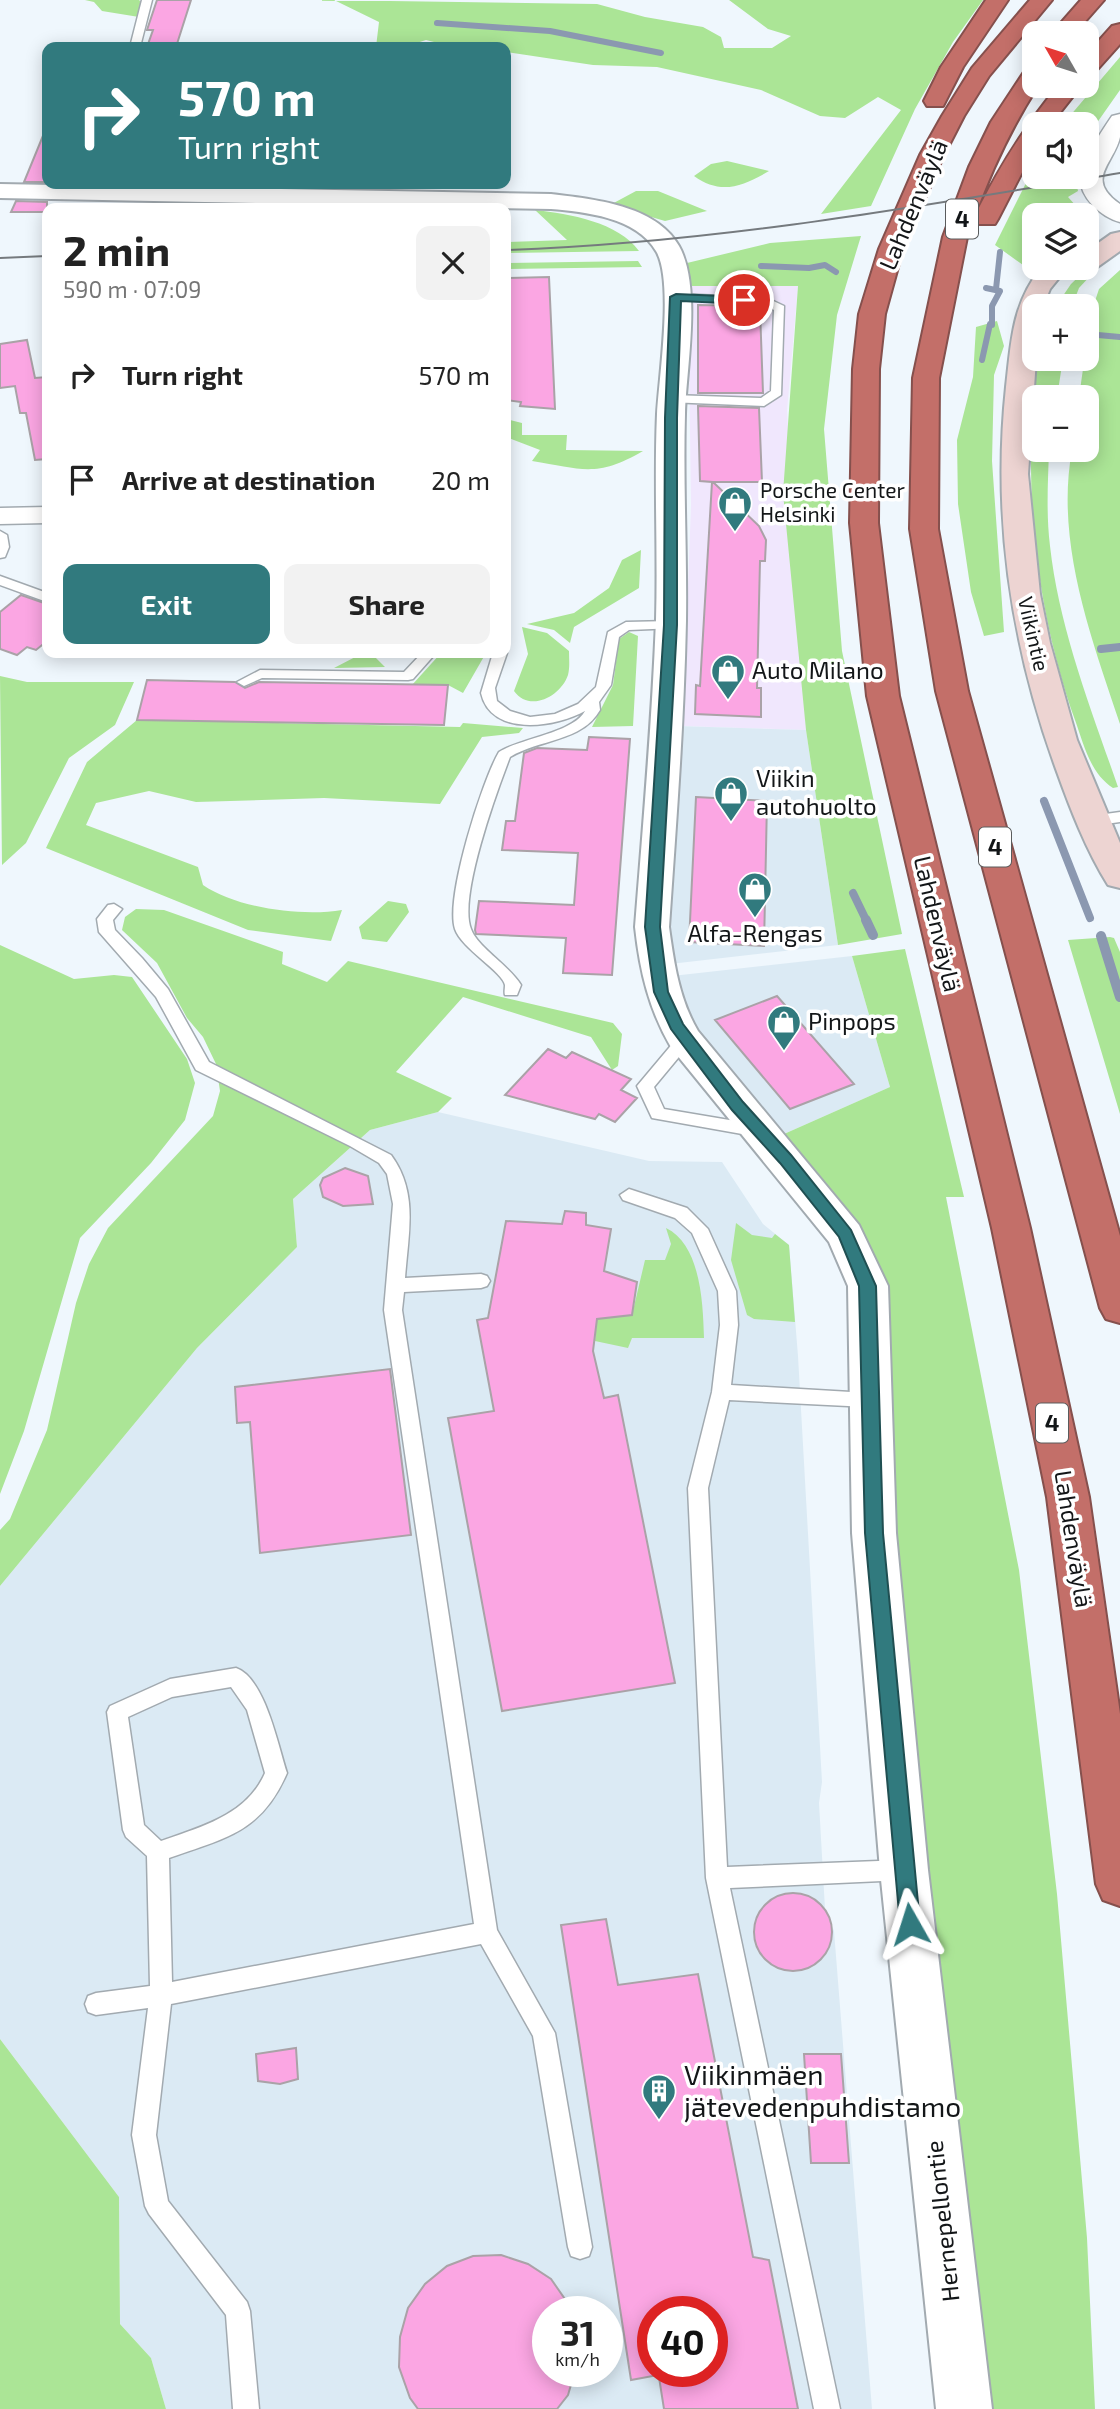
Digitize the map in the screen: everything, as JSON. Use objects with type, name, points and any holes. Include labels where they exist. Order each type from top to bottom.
[{"type":"highway","points":[[922,126],[952,67],[997,0]]},
{"type":"highway","name":"Lahdenväylä","points":[[1041,0],[988,62],[953,116],[932,155],[891,249],[873,313],[866,369],[864,523],[883,696],[1011,1228],[1068,1497],[1120,1884]]},
{"type":"highway","points":[[1074,21],[1093,0]]},
{"type":"highway","points":[[1099,55],[1120,31]]},
{"type":"highway","name":"Lahdenväylä","points":[[1022,93],[1003,122],[981,167],[955,237],[926,378],[924,529],[952,691],[1120,1308]]},
{"type":"highway","points":[[1049,112],[1060,98]]},
{"type":"highway","points":[[891,249],[910,150]]},
{"type":"highway","points":[[926,378],[992,203],[1022,151]]},
{"type":"main road","points":[[1099,233],[1120,222]]},
{"type":"main road","points":[[1099,254],[1120,239]]},
{"type":"main road","name":"Viikintie","points":[[1044,280],[1038,288],[1027,315],[1021,376],[1014,493],[1022,586],[1051,707],[1105,819],[1120,877]]},
{"type":"main road","points":[[1060,294],[1071,280]]},
{"type":"main road","name":"Viikintie","points":[[1021,376],[1023,371]]},
{"type":"street","points":[[1120,121],[1093,164],[1089,178],[1093,190],[1104,204],[1120,215]]},
{"type":"street","points":[[0,191],[273,189]]},
{"type":"street","name":"Hernepellontie","points":[[273,189],[562,202],[598,209],[641,225],[654,233],[673,257],[676,297],[672,399],[671,625],[652,927],[661,992],[685,1040],[845,1235],[867,1286],[868,1400],[874,1533],[904,1870],[964,2409]]},
{"type":"street","points":[[0,516],[42,515]]},
{"type":"lane","points":[[136,42],[147,0]]},
{"type":"lane","points":[[672,399],[764,402],[777,393],[780,308],[767,302],[676,297]]},
{"type":"lane","points":[[0,534],[0,554]]},
{"type":"lane","points":[[0,580],[42,596]]},
{"type":"lane","points":[[498,658],[487,688],[492,705],[514,719],[533,723],[562,718],[604,687],[613,635],[626,626],[671,625]]},
{"type":"lane","points":[[244,682],[260,674],[406,680],[425,658]]},
{"type":"lane","points":[[511,990],[513,985],[509,978],[473,945],[461,928],[458,914],[475,840],[504,755],[526,741],[581,726],[596,709],[591,698]]},
{"type":"lane","points":[[114,909],[105,919],[107,932],[139,961],[188,1033],[202,1066],[385,1159],[395,1173],[402,1204],[393,1310],[486,1932],[544,2033],[580,2246]]},
{"type":"lane","points":[[685,1040],[645,1086],[658,1114],[760,1131]]},
{"type":"lane","points":[[629,1195],[681,1213],[699,1228],[727,1291],[729,1325],[721,1392],[698,1488],[717,1878],[827,2409]]},
{"type":"lane","points":[[394,1286],[481,1282]]},
{"type":"lane","points":[[721,1392],[868,1400]]},
{"type":"lane","points":[[159,1852],[231,1826],[267,1794],[275,1773],[256,1707],[236,1677],[170,1688],[117,1712],[134,1830],[159,1852],[161,1995],[144,2134],[157,2206],[238,2311],[246,2409]]},
{"type":"lane","points":[[717,1878],[904,1870]]},
{"type":"lane","points":[[96,2004],[161,1995],[486,1932]]},
{"type":"shaded area","points":[[688,286],[798,286],[787,411],[806,730],[683,726],[691,505]]},
{"type":"shaded area","points":[[677,726],[806,730],[838,945],[670,964]]},
{"type":"shaded area","points":[[852,956],[890,1087],[784,1134],[692,1026],[672,976]]},
{"type":"shaded area","points":[[438,1112],[649,1161],[722,1162],[763,1224],[789,1245],[798,1356],[822,1782],[819,1803],[825,1909],[834,1931],[872,2409],[166,2409],[151,2358],[120,2324],[119,2197],[0,2039],[0,1586],[197,1348],[297,1247],[293,1199],[370,1130]]},
{"type":"green space","points":[[85,0],[139,0],[139,17],[102,11],[94,2]]},
{"type":"green space","points":[[334,0],[597,4],[645,17],[703,27],[721,37],[724,48],[772,48],[791,36],[768,29],[729,0],[983,0],[953,42],[915,109],[871,206],[821,214],[901,110],[878,97],[845,118],[820,116],[761,90],[657,67],[593,65],[511,53],[511,42],[377,42],[379,22]]},
{"type":"green space","points":[[1120,57],[1120,90],[1099,120],[1099,112],[1073,112],[1085,98],[1099,98],[1099,82]]},
{"type":"green space","points":[[727,161],[769,171],[731,187],[713,185],[694,176],[711,164]]},
{"type":"green space","points":[[1023,189],[1078,189],[1068,197],[1073,203],[1022,203],[1022,264],[995,245]]},
{"type":"green space","points":[[636,191],[658,191],[707,211],[665,221],[610,205]]},
{"type":"green space","points":[[535,210],[578,217],[606,226],[630,241],[639,251],[511,253],[511,242],[567,240]]},
{"type":"green space","points":[[861,236],[837,315],[824,429],[842,651],[902,934],[838,945],[806,730],[783,493],[798,286],[688,286],[687,263],[770,243]]},
{"type":"green space","points":[[638,261],[642,267],[511,269],[511,263]]},
{"type":"green space","points":[[1120,270],[1120,724],[1079,589],[1068,519],[1071,462],[1099,462],[1099,385],[1081,385],[1083,371],[1099,371],[1099,289]]},
{"type":"green space","points":[[1075,280],[1086,280],[1077,294],[1064,294]]},
{"type":"green space","points":[[997,321],[1004,346],[994,375],[992,461],[1004,632],[984,636],[971,592],[958,504],[957,440],[973,377],[976,327]]},
{"type":"green space","points":[[1037,371],[1061,371],[1059,385],[1035,385]]},
{"type":"green space","points":[[511,420],[522,423],[522,435],[567,435],[566,450],[643,451],[613,465],[589,469],[532,461],[540,450],[511,439]]},
{"type":"green space","points":[[1031,462],[1049,462],[1048,522],[1054,577],[1077,668],[1118,787],[1113,788],[1105,782],[1093,766],[1061,677],[1041,587]]},
{"type":"green space","points":[[641,550],[639,588],[574,627],[570,643],[554,630],[527,624],[574,613],[609,588],[622,560]]},
{"type":"green space","points":[[522,627],[547,633],[569,651],[569,672],[564,683],[552,695],[536,701],[528,701],[514,691],[528,654]]},
{"type":"green space","points":[[629,632],[638,636],[633,726],[592,727],[613,685],[619,639]]},
{"type":"green space","points":[[353,658],[376,658],[385,667],[334,668]]},
{"type":"green space","points":[[436,658],[483,658],[463,693],[448,685],[412,685]]},
{"type":"green space","points":[[0,676],[27,682],[134,682],[115,725],[69,758],[26,843],[2,865]]},
{"type":"green space","points":[[137,720],[460,727],[463,723],[523,728],[519,733],[482,737],[440,804],[324,798],[196,802],[149,791],[96,803],[86,825],[198,867],[203,885],[233,900],[289,911],[342,910],[331,941],[248,930],[46,848],[87,762]]},
{"type":"green space","points":[[388,901],[406,904],[409,912],[387,942],[362,939],[359,927]]},
{"type":"green space","points":[[136,909],[164,910],[283,952],[282,964],[327,982],[348,961],[613,1023],[622,1034],[618,1066],[612,1070],[591,1037],[463,997],[396,1072],[452,1098],[438,1112],[370,1130],[293,1199],[297,1247],[197,1348],[0,1586],[0,1530],[10,1519],[47,1430],[76,1303],[89,1264],[108,1228],[213,1116],[220,1091],[216,1064],[203,1037],[187,1018],[157,963],[122,930],[125,917]]},
{"type":"green space","points":[[1114,938],[1120,952],[1120,1114],[1068,940]]},
{"type":"green space","points":[[0,945],[74,979],[114,975],[132,977],[187,1059],[195,1083],[185,1120],[151,1163],[80,1238],[24,1431],[0,1494]]},
{"type":"green space","points":[[905,949],[964,1197],[946,1197],[1019,1570],[1057,1894],[1087,2238],[1095,2409],[985,2409],[889,1529],[884,1316],[878,1264],[851,1213],[784,1134],[890,1087],[852,956]]},
{"type":"green space","points":[[736,1223],[752,1235],[772,1238],[775,1234],[789,1245],[795,1322],[754,1319],[747,1315],[731,1260]]},
{"type":"green space","points":[[666,1228],[678,1236],[693,1261],[701,1293],[704,1338],[632,1338],[628,1348],[595,1341],[597,1319],[632,1315],[645,1260],[665,1260],[671,1244]]},
{"type":"green space","points":[[0,2039],[119,2197],[120,2324],[151,2358],[166,2409],[0,2409]]},
{"type":"building","points":[[157,0],[191,0],[178,42],[149,42],[153,30],[147,30]]},
{"type":"building","points":[[42,138],[42,182],[24,182]]},
{"type":"building","points":[[16,201],[47,202],[42,203],[42,212],[11,212]]},
{"type":"building","points":[[549,277],[555,409],[520,406],[521,402],[511,401],[511,278]]},
{"type":"building","points":[[698,305],[752,306],[753,310],[760,310],[763,393],[698,393]]},
{"type":"building","points":[[27,340],[35,378],[42,377],[42,459],[35,460],[26,413],[20,413],[15,386],[0,388],[0,344]]},
{"type":"building","points":[[698,406],[759,408],[762,482],[713,482],[759,526],[766,540],[765,561],[760,561],[757,688],[761,688],[761,717],[695,714],[696,685],[700,686],[712,482],[700,481]]},
{"type":"building","points":[[21,595],[42,602],[42,645],[36,650],[27,647],[17,655],[0,649],[0,612]]},
{"type":"building","points":[[147,680],[235,682],[245,688],[259,682],[448,685],[444,725],[137,720]]},
{"type":"building","points":[[589,737],[630,739],[612,975],[563,973],[566,938],[476,934],[475,930],[479,901],[574,905],[578,853],[502,850],[506,821],[515,821],[524,753],[537,748],[587,750]]},
{"type":"building","points":[[696,797],[767,801],[764,946],[689,942]]},
{"type":"building","name":"Pinpops","points":[[777,996],[854,1084],[790,1109],[715,1020]]},
{"type":"building","points":[[548,1049],[566,1058],[572,1052],[631,1079],[621,1090],[637,1098],[615,1122],[599,1114],[595,1119],[505,1095]]},
{"type":"building","points":[[345,1168],[368,1176],[373,1204],[343,1206],[323,1197],[320,1185],[323,1178]]},
{"type":"building","points":[[565,1211],[586,1213],[586,1225],[611,1229],[604,1271],[637,1282],[632,1315],[597,1319],[593,1351],[604,1398],[618,1395],[675,1683],[502,1711],[448,1418],[494,1411],[477,1320],[488,1318],[506,1221],[562,1224]]},
{"type":"building","points":[[390,1369],[411,1535],[260,1553],[250,1422],[237,1423],[235,1387]]},
{"type":"building","points":[[785,1893],[801,1893],[815,1899],[826,1910],[832,1924],[832,1940],[826,1954],[815,1965],[801,1971],[785,1971],[771,1965],[760,1954],[754,1940],[754,1924],[760,1910],[771,1899]]},
{"type":"building","name":"Viikinmäen jätevedenpuhdistamo","points":[[606,1919],[618,1985],[698,1974],[753,2257],[769,2260],[798,2409],[664,2409],[661,2387],[728,2387],[728,2296],[637,2296],[637,2379],[631,2380],[623,2328],[623,2296],[618,2296],[561,1925]]},
{"type":"building","points":[[296,2048],[298,2079],[280,2084],[258,2081],[256,2054]]},
{"type":"building","points":[[804,2054],[841,2054],[849,2163],[811,2163]]},
{"type":"building","points":[[501,2255],[528,2264],[551,2279],[563,2296],[532,2296],[532,2387],[570,2387],[568,2395],[557,2409],[418,2409],[410,2398],[399,2367],[400,2337],[408,2308],[425,2284],[447,2266],[473,2256]]},
{"type":"waterway","points":[[437,23],[550,31],[661,53]]},
{"type":"waterway","points":[[996,289],[1000,252]]},
{"type":"waterway","points":[[761,266],[809,268],[825,265],[836,272]]},
{"type":"waterway","points":[[986,288],[1000,291],[992,306],[992,325]]},
{"type":"waterway","points":[[982,360],[990,324]]},
{"type":"waterway","points":[[1099,335],[1120,337]]},
{"type":"waterway","points":[[1101,649],[1120,647]]},
{"type":"waterway","points":[[1044,801],[1090,918]]},
{"type":"waterway","points":[[853,893],[867,922]]},
{"type":"waterway","points":[[866,920],[873,935]]},
{"type":"waterway","points":[[1101,936],[1120,997]]},
{"type":"tram line","points":[[511,250],[737,232],[1120,173]]},
{"type":"tram line","points":[[0,258],[42,256]]},
{"type":"place","name":"Porsche Center Helsinki","points":[[735,533]]},
{"type":"place","name":"Auto Milano","points":[[728,701]]},
{"type":"place","name":"Viikin autohuolto","points":[[731,823]]},
{"type":"place","name":"Alfa-Rengas","points":[[755,919]]},
{"type":"place","name":"Pinpops","points":[[784,1052]]},
{"type":"place","name":"Viikinmäen jätevedenpuhdistamo","points":[[659,2121]]},
{"type":"route","points":[[744,300],[676,297],[671,418],[671,625],[652,927],[661,992],[676,1026],[737,1106],[817,1197],[845,1235],[867,1286],[868,1400],[874,1533],[910,1924]]}]
